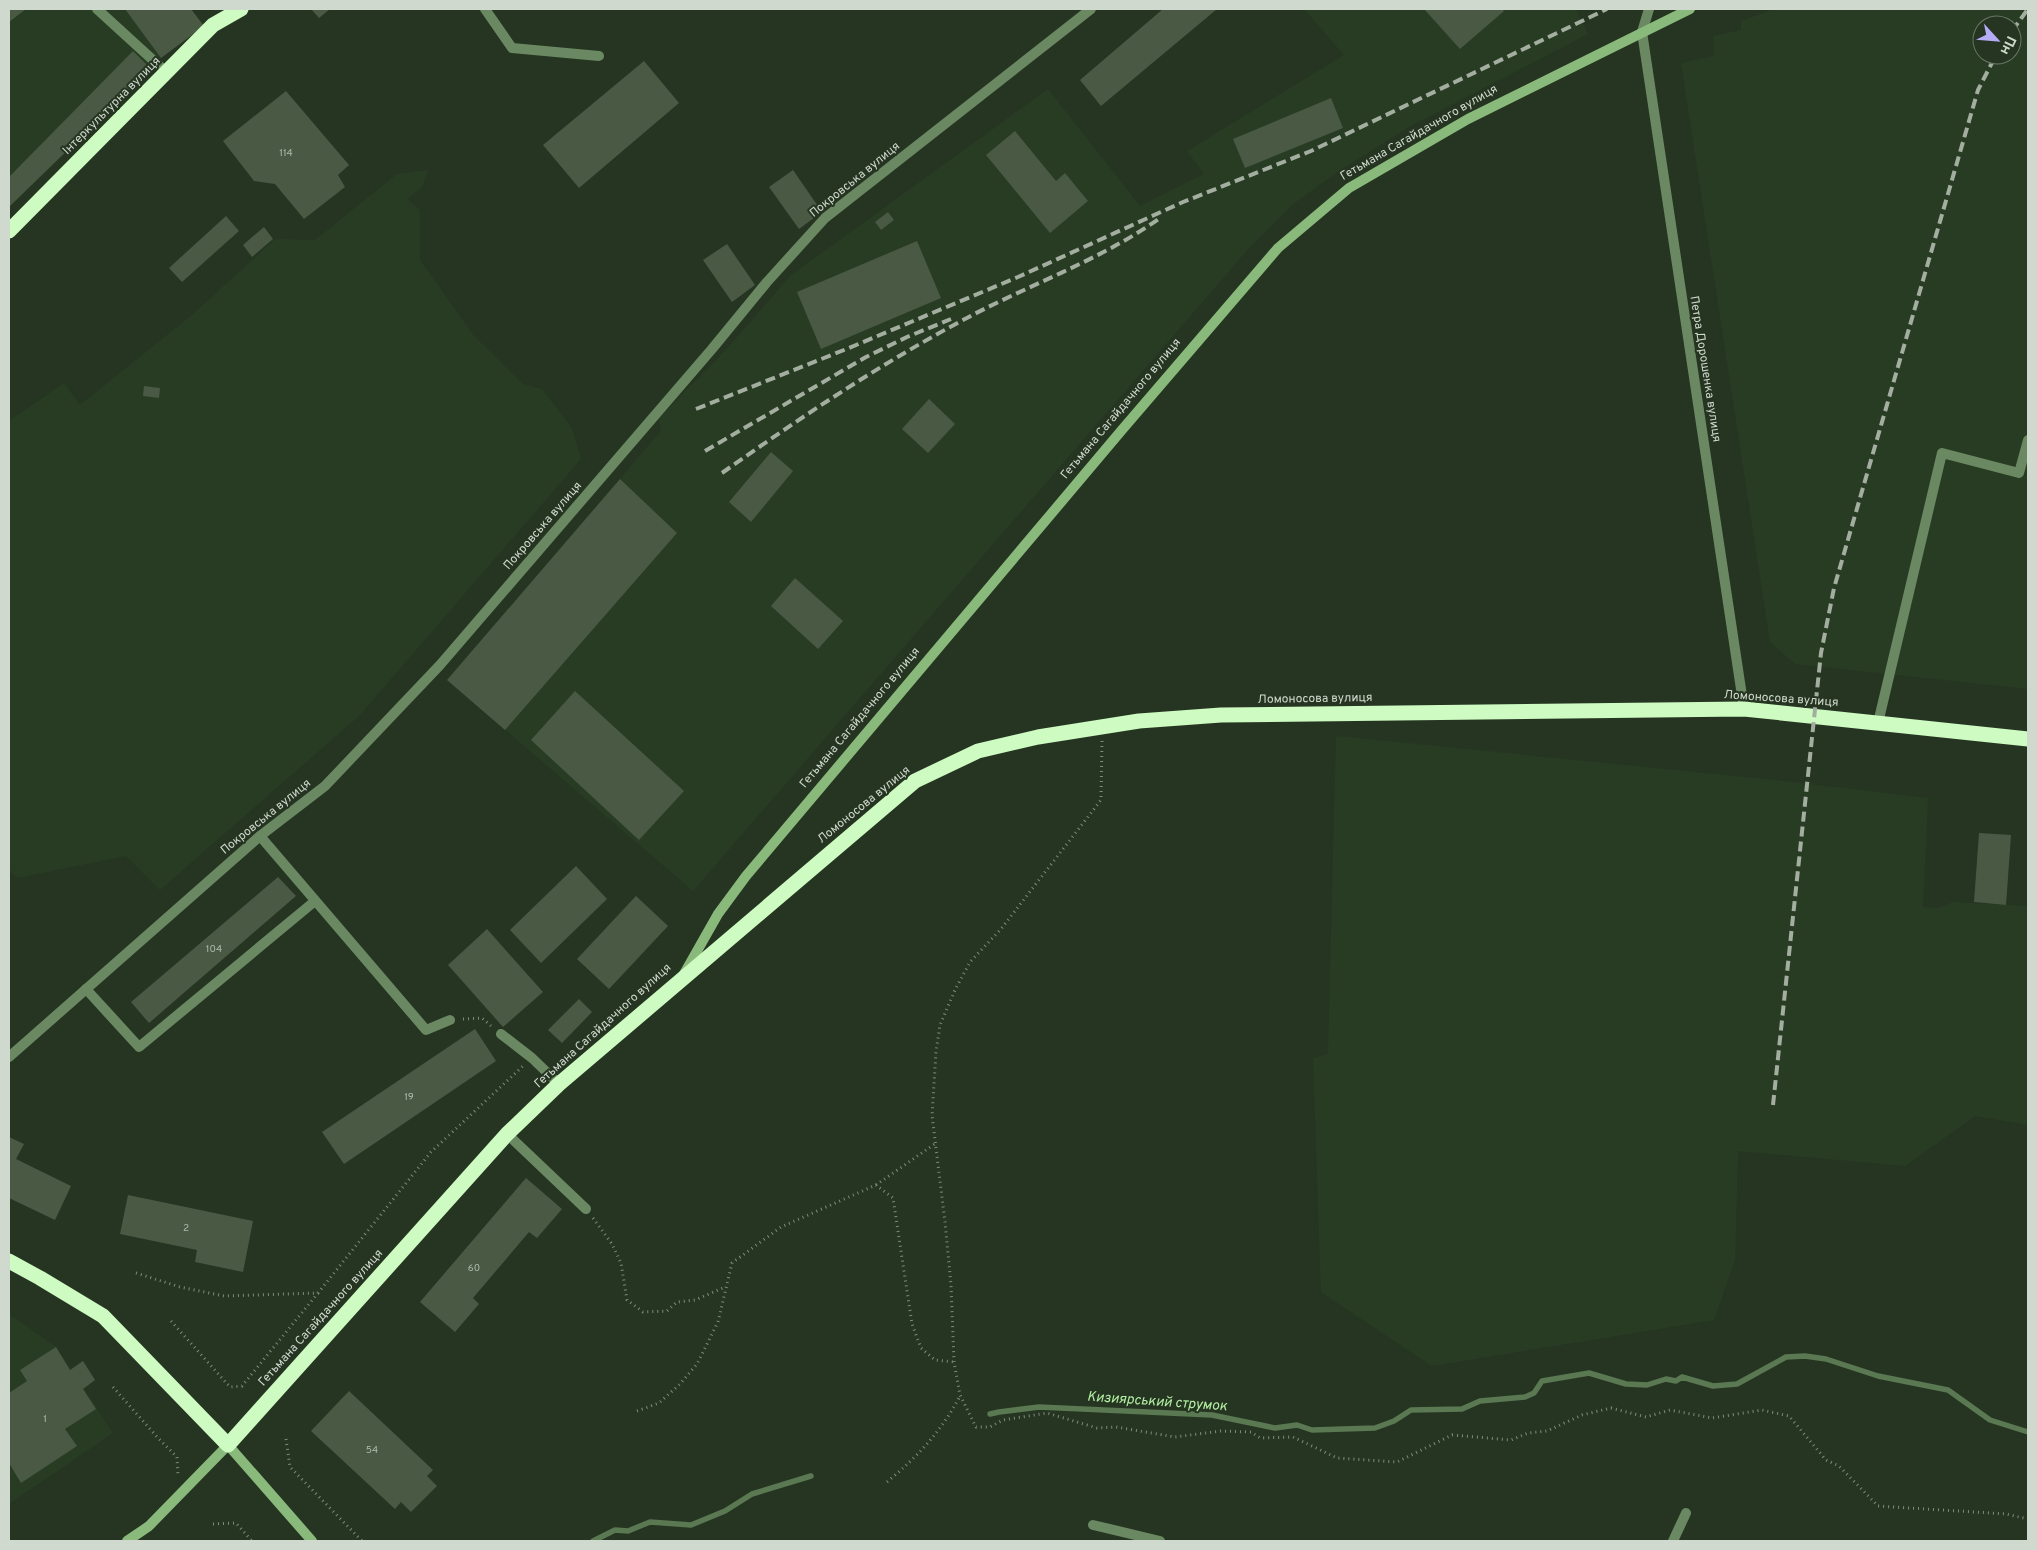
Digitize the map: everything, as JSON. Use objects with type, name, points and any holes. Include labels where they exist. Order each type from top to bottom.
[{"type":"highway","name":"Інтеркультурна вулиця","points":[[9,231],[213,25],[242,9]]},
{"type":"highway","name":"Ломоносова вулиця","points":[[682,977],[915,781],[978,752],[1038,737],[1139,721],[1221,715],[1744,709],[2028,738]]},
{"type":"highway","name":"Гетьмана Сагайдачного вулиця","points":[[228,1444],[507,1134],[558,1084],[682,977]]},
{"type":"highway","points":[[9,1261],[103,1316],[228,1444]]},
{"type":"street","points":[[97,9],[166,72]]},
{"type":"street","points":[[485,9],[512,48],[599,56]]},
{"type":"street","name":"Покровська вулиця","points":[[9,1057],[260,836],[325,786],[440,666],[712,349],[767,282],[825,218],[1091,9]]},
{"type":"street","points":[[1642,32],[1649,9]]},
{"type":"street","name":"Гетьмана Сагайдачного вулиця","points":[[682,977],[718,914],[746,876],[1115,438],[1278,248],[1349,188],[1468,119],[1690,9]]},
{"type":"street","name":"Петра Дорошенка вулиця","points":[[1642,32],[1744,709]]},
{"type":"street","points":[[1878,723],[1942,454],[2019,473],[2028,440]]},
{"type":"street","points":[[260,836],[426,1030],[450,1020]]},
{"type":"street","points":[[86,989],[139,1047],[315,901]]},
{"type":"street","points":[[501,1034],[532,1058],[558,1084]]},
{"type":"street","points":[[507,1134],[586,1209]]},
{"type":"street","points":[[228,1444],[312,1541]]},
{"type":"street","name":"Гетьмана Сагайдачного вулиця","points":[[127,1541],[149,1526],[228,1444]]},
{"type":"street","points":[[1673,1541],[1686,1513]]},
{"type":"street","points":[[1093,1524],[1160,1541]]},
{"type":"path","points":[[1102,727],[1101,800],[1002,929],[970,962],[955,990],[940,1025],[936,1052],[932,1115],[951,1285],[954,1362],[960,1396],[976,1427],[990,1427],[1003,1420],[1046,1414],[1097,1428],[1116,1427],[1175,1437],[1221,1431],[1251,1432],[1260,1438],[1293,1437],[1337,1458],[1397,1462],[1452,1436],[1511,1440],[1528,1433],[1547,1431],[1582,1415],[1611,1408],[1646,1417],[1670,1410],[1712,1418],[1762,1410],[1789,1416],[1826,1460],[1838,1466],[1878,1506],[2006,1514],[2028,1520]]},
{"type":"path","points":[[450,1020],[482,1018]]},
{"type":"path","points":[[171,1321],[230,1387],[242,1386],[431,1152],[532,1058]]},
{"type":"path","points":[[637,1411],[659,1403],[680,1384],[697,1364],[718,1322],[732,1263],[781,1227],[876,1184],[936,1143]]},
{"type":"path","points":[[876,1184],[893,1198],[912,1324],[921,1348],[935,1360],[954,1362]]},
{"type":"path","points":[[586,1209],[612,1244],[621,1263],[628,1300],[642,1312],[667,1311],[678,1302],[695,1300],[725,1287]]},
{"type":"path","points":[[136,1273],[180,1287],[224,1296],[318,1293]]},
{"type":"path","points":[[113,1386],[158,1438],[177,1456],[179,1480]]},
{"type":"path","points":[[888,1482],[932,1440],[948,1419],[960,1396]]},
{"type":"path","points":[[286,1439],[290,1467],[362,1541]]},
{"type":"path","points":[[213,1524],[236,1523],[252,1541]]},
{"type":"shaded area","points":[[9,9],[191,9],[204,26],[161,58],[9,207]]},
{"type":"shaded area","points":[[1304,9],[1576,9],[1588,34],[1409,127],[1339,171],[1292,205],[1250,247],[693,891],[447,680],[661,431],[659,418],[724,352],[790,276],[1048,89],[1140,206],[1204,174],[1187,151],[1344,55]]},
{"type":"shaded area","points":[[1774,9],[2028,9],[2028,689],[1795,664],[1770,642],[1681,63],[1714,56],[1713,36],[1741,30],[1741,21]]},
{"type":"shaded area","points":[[428,170],[422,187],[407,199],[420,210],[420,260],[474,336],[523,384],[542,389],[572,428],[581,459],[359,716],[160,890],[126,856],[17,878],[9,869],[9,421],[64,383],[80,405],[193,314],[275,239],[315,240],[397,174]]},
{"type":"shaded area","points":[[1336,736],[1784,781],[1928,798],[1923,907],[1938,908],[1953,902],[2028,906],[2028,1125],[1975,1116],[1905,1166],[1738,1151],[1735,1260],[1714,1320],[1432,1366],[1321,1292],[1313,1058],[1328,1054]]},
{"type":"shaded area","points":[[9,1314],[56,1347],[113,1433],[9,1504]]},
{"type":"building","points":[[9,9],[26,9],[9,22]]},
{"type":"building","points":[[125,9],[191,9],[204,26],[161,58]]},
{"type":"building","points":[[311,9],[330,9],[319,18]]},
{"type":"building","points":[[1163,9],[1217,9],[1101,106],[1080,80]]},
{"type":"building","points":[[1424,9],[1502,9],[1504,11],[1460,49]]},
{"type":"building","points":[[133,51],[151,69],[9,207],[9,177]]},
{"type":"building","points":[[644,61],[679,103],[579,188],[543,145]]},
{"type":"building","points":[[286,91],[349,165],[338,175],[345,187],[304,219],[275,184],[254,181],[223,141]]},
{"type":"building","points":[[1331,98],[1343,128],[1245,168],[1233,139]]},
{"type":"building","points":[[1015,131],[1056,181],[1065,173],[1088,201],[1050,233],[986,155]]},
{"type":"building","points":[[793,170],[822,212],[799,229],[769,187]]},
{"type":"building","points":[[888,212],[894,220],[881,230],[875,222]]},
{"type":"building","points":[[226,216],[239,231],[182,282],[169,268]]},
{"type":"building","points":[[264,227],[273,239],[252,257],[243,245]]},
{"type":"building","points":[[917,241],[941,298],[821,349],[797,292]]},
{"type":"building","points":[[727,244],[755,285],[732,302],[703,260]]},
{"type":"building","points":[[144,386],[160,388],[159,398],[143,396]]},
{"type":"building","points":[[929,399],[955,424],[928,453],[902,429]]},
{"type":"building","points":[[771,452],[793,471],[751,522],[729,502]]},
{"type":"building","points":[[620,479],[677,533],[505,730],[447,680]]},
{"type":"building","points":[[795,578],[843,621],[818,649],[771,606]]},
{"type":"building","points":[[575,691],[684,791],[639,840],[531,740]]},
{"type":"building","points":[[1979,833],[2011,835],[2006,905],[1974,902]]},
{"type":"building","points":[[576,866],[607,899],[541,963],[510,930]]},
{"type":"building","points":[[278,877],[296,896],[149,1023],[131,1002]]},
{"type":"building","points":[[636,896],[668,926],[609,989],[577,959]]},
{"type":"building","points":[[487,929],[543,992],[503,1027],[448,965]]},
{"type":"building","points":[[579,999],[592,1012],[562,1043],[548,1030]]},
{"type":"building","points":[[475,1029],[496,1061],[344,1164],[322,1132]]},
{"type":"building","points":[[9,1137],[24,1144],[16,1159],[71,1186],[55,1220],[9,1198]]},
{"type":"building","points":[[526,1178],[562,1209],[537,1238],[529,1232],[473,1298],[479,1304],[455,1332],[420,1302]]},
{"type":"building","points":[[128,1195],[253,1221],[243,1272],[195,1262],[197,1250],[120,1234]]},
{"type":"building","points":[[56,1347],[70,1370],[83,1361],[95,1380],[83,1389],[96,1409],[65,1429],[77,1446],[21,1483],[9,1463],[9,1393],[27,1381],[20,1370]]},
{"type":"building","points":[[349,1391],[433,1470],[427,1476],[437,1486],[411,1512],[401,1502],[395,1509],[311,1431]]},
{"type":"waterway","name":"Кизиярський струмок","points":[[990,1414],[1039,1407],[1212,1415],[1275,1428],[1297,1425],[1312,1430],[1375,1428],[1394,1421],[1411,1410],[1462,1409],[1480,1401],[1525,1397],[1534,1393],[1542,1381],[1589,1373],[1626,1384],[1647,1385],[1666,1379],[1676,1381],[1682,1377],[1713,1386],[1737,1384],[1786,1357],[1805,1356],[1826,1359],[1878,1376],[1948,1390],[1990,1420],[2028,1432]]},
{"type":"waterway","name":"Кизиярський струмок","points":[[593,1541],[615,1530],[628,1531],[650,1522],[691,1525],[725,1511],[752,1494],[811,1476]]},
{"type":"railway","points":[[696,409],[849,348],[1018,277],[1183,202],[1311,151],[1607,9]]},
{"type":"railway","points":[[2022,17],[2028,9]]},
{"type":"railway","points":[[1773,1105],[1821,653],[1834,588],[1978,90],[1991,65]]},
{"type":"railway","points":[[722,473],[811,412],[902,354],[965,319],[1114,247],[1160,218]]},
{"type":"railway","points":[[705,451],[866,357],[907,337],[951,319]]}]
